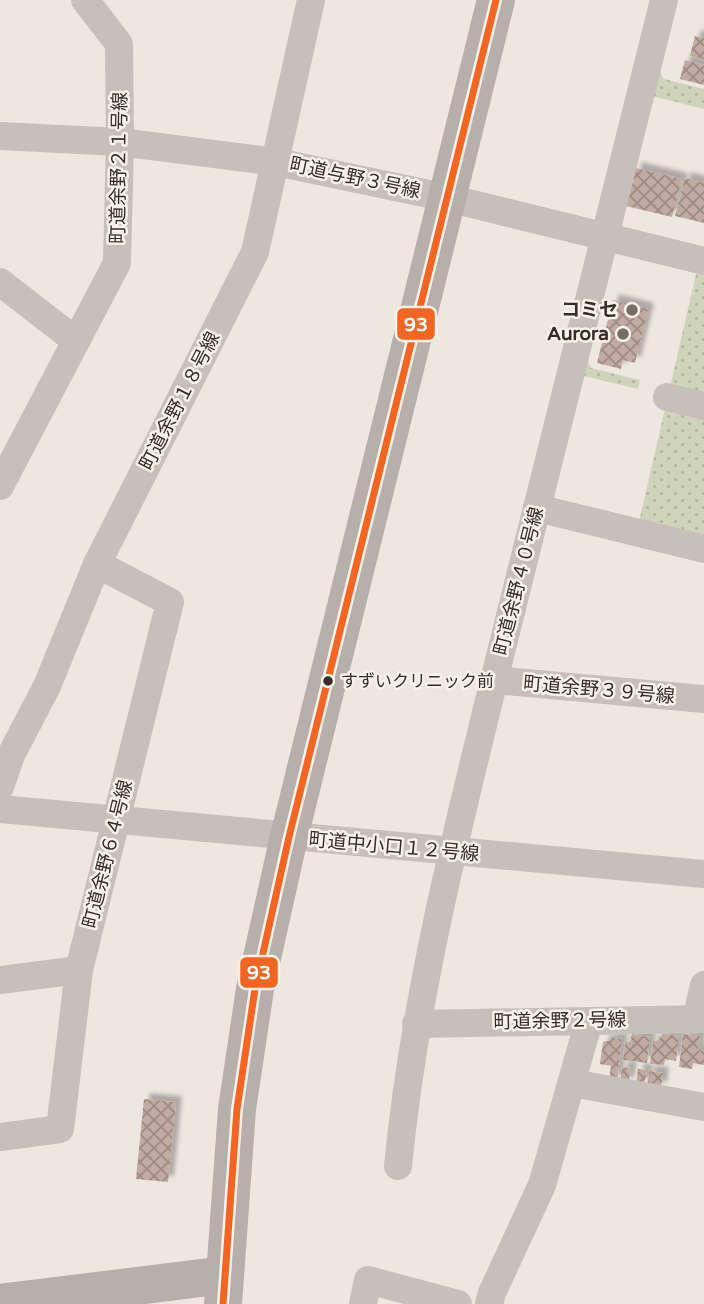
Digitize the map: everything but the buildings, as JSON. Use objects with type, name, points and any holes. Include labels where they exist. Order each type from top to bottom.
[{"type":"street","name":"町道余野２１号線","points":[[0,486],[117,263],[119,44],[85,0]]},
{"type":"street","name":"町道余野１８号線","points":[[0,787],[11,755],[47,686],[97,565],[255,253],[311,0]]},
{"type":"street","points":[[0,1303],[224,1289],[237,1110],[255,989],[289,837],[496,0]]},
{"type":"street","name":"町道余野４０号線","points":[[398,1166],[405,1091],[416,1024],[452,852],[664,0]]},
{"type":"street","name":"町道与野３号線","points":[[0,136],[120,142],[276,162],[448,198],[704,261]]},
{"type":"street","points":[[0,282],[76,341]]},
{"type":"street","points":[[667,397],[704,405]]},
{"type":"street","points":[[537,508],[704,549]]},
{"type":"street","name":"町道余野６４号線","points":[[0,1137],[60,1129],[79,970],[170,603],[97,565]]},
{"type":"street","name":"町道余野３９号線","points":[[494,680],[704,699]]},
{"type":"street","name":"町道中小口１２号線","points":[[0,809],[704,874]]},
{"type":"street","points":[[0,980],[79,970]]},
{"type":"street","points":[[700,1019],[704,985]]},
{"type":"street","name":"町道余野２号線","points":[[416,1024],[700,1019]]},
{"type":"street","points":[[489,1304],[542,1185],[589,1021]]},
{"type":"street","points":[[572,1083],[704,1107]]},
{"type":"street","points":[[363,1304],[368,1280],[457,1304]]},
{"type":"green space","points":[[656,66],[664,79],[704,89],[704,109],[656,97],[647,103]]},
{"type":"green space","points":[[697,270],[704,272],[704,538],[639,522]]},
{"type":"green space","points":[[585,357],[591,368],[640,380],[638,389],[580,375]]},
{"type":"transit line","name":"93","points":[[223,1304],[237,1109],[255,989],[289,837],[496,0]]},
{"type":"place","name":"コミセ","points":[[632,310]]},
{"type":"place","name":"Aurora","points":[[623,334]]},
{"type":"place","name":"すずいクリニック前","points":[[328,681]]}]
